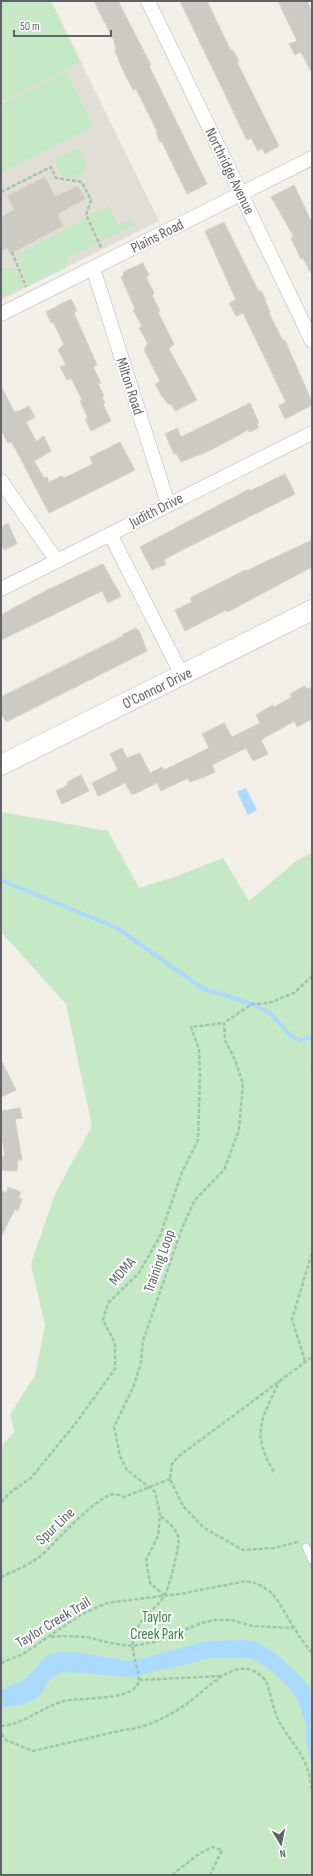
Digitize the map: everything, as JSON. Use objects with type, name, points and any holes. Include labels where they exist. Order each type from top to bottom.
[{"type":"main road","name":"O'Connor Drive","points":[[1,765],[312,610]]},
{"type":"street","name":"Northridge Avenue","points":[[148,1],[312,341]]},
{"type":"street","name":"Plains Road","points":[[1,314],[312,158]]},
{"type":"street","name":"Milton Road","points":[[93,268],[168,504]]},
{"type":"street","name":"Judith Drive","points":[[1,589],[312,433]]},
{"type":"street","points":[[1,481],[57,561]]},
{"type":"street","points":[[110,534],[182,675]]},
{"type":"lane","points":[[305,1544],[312,1560]]},
{"type":"path","points":[[1,192],[51,167],[56,178],[82,182],[91,200],[86,215],[103,250]]},
{"type":"path","points":[[12,252],[27,288]]},
{"type":"path","points":[[224,1023],[252,1004],[269,1004],[294,993],[312,976]]},
{"type":"path","name":"Training Loop","points":[[165,1596],[150,1583],[146,1560],[158,1536],[160,1516],[155,1492],[127,1470],[120,1456],[114,1427],[134,1385],[141,1363],[143,1341],[182,1228],[195,1200],[224,1170],[239,1130],[243,1084],[235,1060],[225,1040],[224,1023]]},
{"type":"path","name":"MDMA","points":[[1,1502],[12,1491],[31,1478],[75,1424],[115,1369],[115,1343],[103,1320],[108,1303],[139,1272],[160,1236],[182,1172],[198,1140],[200,1073],[199,1049],[191,1027],[224,1023]]},
{"type":"path","points":[[305,1361],[292,1319],[312,1253]]},
{"type":"path","points":[[305,1544],[243,1550],[204,1528],[183,1506],[170,1479],[172,1464],[179,1456],[312,1357]]},
{"type":"path","points":[[274,1472],[265,1457],[260,1444],[260,1426],[280,1380]]},
{"type":"path","points":[[149,1487],[170,1479]]},
{"type":"path","name":"Spur Line","points":[[1,1577],[18,1570],[44,1553],[97,1503],[110,1495],[115,1494],[124,1498],[149,1487]]},
{"type":"path","points":[[1,1726],[14,1723],[63,1702],[99,1699],[130,1691],[137,1686],[139,1680],[132,1646],[135,1634],[142,1621],[165,1596],[179,1545],[178,1536],[172,1524],[160,1516]]},
{"type":"path","name":"Taylor Creek Trail","points":[[1,1663],[23,1654],[82,1614],[94,1608],[119,1601],[165,1596],[246,1581],[258,1584],[271,1592],[312,1653]]},
{"type":"path","points":[[49,1637],[87,1637],[110,1643],[132,1646],[155,1642],[202,1623],[214,1620],[231,1620],[252,1626],[294,1628]]},
{"type":"path","points":[[1,1734],[6,1740],[33,1751],[123,1730],[137,1729],[180,1709],[222,1676],[239,1668],[254,1670],[266,1681],[272,1707],[283,1730],[305,1761],[312,1790]]},
{"type":"path","points":[[139,1680],[222,1676]]},
{"type":"path","points":[[172,1875],[199,1854],[212,1847],[222,1850],[210,1875]]},
{"type":"shaded area","points":[[1,1],[51,1],[159,221],[1,300]]},
{"type":"green space","points":[[1,1],[51,1],[81,62],[1,102]]},
{"type":"green space","points":[[67,72],[94,126],[1,173],[1,105]]},
{"type":"green space","points":[[78,148],[86,163],[84,171],[71,178],[62,175],[54,160]]},
{"type":"green space","points":[[109,206],[118,225],[131,219],[134,225],[103,240],[97,233],[88,217]]},
{"type":"green space","points":[[85,219],[97,243],[67,258],[67,267],[28,286],[16,255]]},
{"type":"green space","points":[[1,268],[15,268],[23,287],[1,298]]},
{"type":"green space","name":"Taylor Creek Park","points":[[1,812],[108,831],[139,888],[177,876],[223,858],[249,901],[296,861],[312,853],[312,1875],[1,1875],[1,1446],[15,1432],[10,1415],[35,1375],[45,1325],[31,1264],[55,1194],[92,1126],[66,1004],[1,932]]},
{"type":"water","points":[[246,788],[257,810],[248,815],[237,792]]},
{"type":"water","points":[[246,1640],[259,1643],[276,1654],[299,1675],[312,1691],[312,1771],[306,1739],[306,1725],[298,1701],[290,1689],[273,1672],[257,1661],[246,1658],[211,1658],[131,1677],[62,1672],[50,1679],[42,1693],[37,1698],[24,1704],[1,1708],[1,1690],[27,1678],[46,1656],[59,1652],[76,1652],[128,1661],[207,1641]]},
{"type":"building","points":[[94,1],[118,1],[151,65],[149,66],[207,184],[187,194],[162,142],[160,142],[156,132],[157,131],[136,89],[133,90],[122,68],[115,51],[114,41]]},
{"type":"building","points":[[180,1],[207,1],[230,49],[234,52],[239,61],[237,62],[279,146],[265,154],[262,148],[258,151],[251,138],[247,140]]},
{"type":"building","points":[[278,1],[307,1],[312,12],[312,73],[301,52],[295,55],[289,44],[297,41]]},
{"type":"building","points":[[45,177],[55,197],[78,186],[85,199],[57,214],[63,226],[10,254],[7,248],[1,251],[1,217],[15,210],[7,196]]},
{"type":"building","points":[[294,185],[312,223],[312,275],[303,258],[301,259],[291,238],[294,237],[271,197]]},
{"type":"building","points":[[224,222],[259,292],[261,290],[266,300],[269,313],[283,341],[285,340],[312,402],[312,405],[285,419],[279,406],[286,402],[243,313],[236,316],[229,303],[236,300],[205,231]]},
{"type":"building","points":[[143,263],[149,275],[146,277],[154,293],[152,295],[160,311],[158,312],[174,344],[169,349],[197,400],[175,411],[172,405],[168,404],[161,395],[155,384],[160,381],[144,349],[148,344],[139,328],[142,326],[133,310],[135,309],[121,277],[124,275],[123,272]]},
{"type":"building","points":[[71,299],[77,311],[74,313],[97,365],[93,367],[101,383],[98,384],[104,396],[102,397],[105,403],[103,404],[111,421],[91,431],[85,419],[88,418],[80,401],[82,400],[71,378],[67,380],[60,367],[66,365],[58,350],[64,344],[46,312]]},
{"type":"building","points":[[1,386],[14,412],[29,406],[35,417],[26,422],[36,441],[44,436],[51,451],[34,461],[44,478],[47,477],[49,482],[62,476],[64,478],[93,464],[90,457],[120,442],[135,470],[49,513],[15,448],[11,442],[8,443],[1,430]]},
{"type":"building","points":[[250,403],[259,423],[257,424],[258,428],[249,432],[248,430],[209,451],[181,462],[176,453],[174,454],[165,434],[177,428],[181,437]]},
{"type":"building","points":[[285,474],[295,494],[178,552],[164,560],[166,564],[152,570],[140,547],[249,489],[250,491]]},
{"type":"building","points":[[8,523],[17,544],[4,550],[1,543],[1,527]]},
{"type":"building","points":[[312,540],[312,567],[237,607],[227,612],[226,610],[185,631],[175,610],[192,602],[190,598],[245,570],[246,571]]},
{"type":"building","points":[[103,564],[121,596],[108,603],[102,591],[1,640],[1,615],[47,590]]},
{"type":"building","points":[[136,628],[138,631],[139,630],[147,651],[6,722],[1,713],[1,697],[123,636],[122,635]]},
{"type":"building","points":[[305,686],[307,689],[312,687],[312,719],[297,727],[294,721],[261,740],[268,754],[253,761],[246,748],[212,765],[215,772],[190,782],[188,778],[161,791],[157,783],[132,795],[125,783],[98,796],[92,783],[118,770],[110,754],[122,748],[127,758],[140,753],[150,773],[162,767],[164,770],[209,748],[202,734],[224,723],[232,737],[260,723],[256,715],[273,705],[274,707],[292,697],[290,694]]},
{"type":"building","points":[[81,775],[89,791],[62,804],[56,791],[68,785],[67,782]]},
{"type":"building","points":[[1,1060],[16,1090],[1,1097]]},
{"type":"building","points":[[20,1108],[22,1118],[15,1119],[22,1160],[18,1160],[17,1171],[1,1170],[2,1156],[5,1156],[1,1130],[1,1111]]},
{"type":"building","points":[[8,1187],[21,1192],[18,1198],[22,1199],[18,1211],[15,1209],[1,1237],[1,1191],[7,1193]]},
{"type":"waterway","points":[[1,880],[117,928],[202,988],[252,1004],[271,1014],[291,1036],[301,1040],[312,1037]]}]
